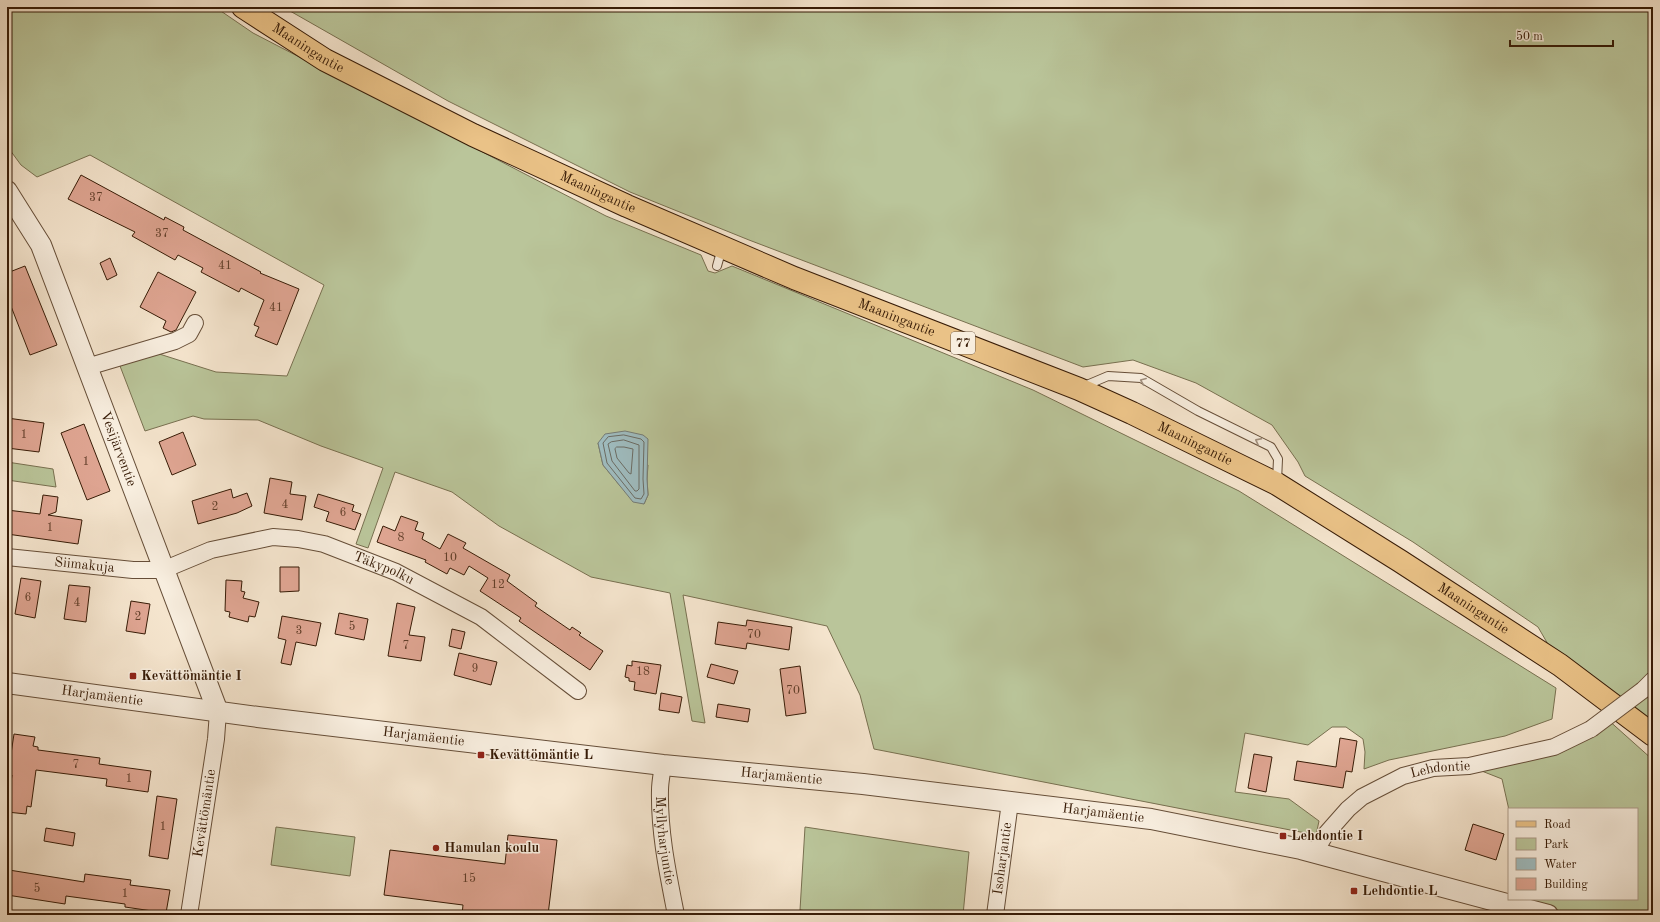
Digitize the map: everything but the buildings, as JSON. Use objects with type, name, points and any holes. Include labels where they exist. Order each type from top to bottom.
[{"type":"main road","name":"Maaningantie","points":[[243,7],[325,60],[473,135],[627,206],[720,257],[794,278],[1079,389],[1132,413],[1277,484],[1560,664],[1653,736]]},
{"type":"street","name":"Vesijärventie","points":[[7,191],[41,245],[218,712]]},
{"type":"street","points":[[87,367],[175,341],[189,334],[194,322]]},
{"type":"street","name":"Täkypolku","points":[[163,570],[211,550],[273,537],[298,539],[324,544],[396,572],[481,617],[578,690]]},
{"type":"street","name":"Siimakuja","points":[[7,557],[133,570],[163,570]]},
{"type":"street","name":"Harjamäentie","points":[[7,683],[218,712],[663,765],[863,784],[1151,819],[1315,852],[1548,915]]},
{"type":"street","name":"Lehdontie","points":[[1315,852],[1324,835],[1362,797],[1403,776],[1433,768],[1469,766],[1554,747],[1591,729],[1648,685]]},
{"type":"street","name":"Kevättömäntie","points":[[189,915],[216,739],[218,712]]},
{"type":"street","name":"Myllyharjuntie","points":[[663,765],[660,789],[662,823],[666,865],[676,915]]},
{"type":"street","name":"Isoharjantie","points":[[995,915],[1010,802]]},
{"type":"lane","points":[[1079,389],[1108,376],[1141,378],[1198,411],[1271,447],[1278,459],[1277,484]]},
{"type":"green space","points":[[7,7],[215,7],[253,33],[606,216],[701,255],[708,271],[715,273],[732,266],[1033,390],[1239,491],[1556,688],[1552,719],[1505,736],[1389,760],[1364,769],[1365,752],[1363,739],[1346,727],[1332,727],[1308,745],[1245,733],[1235,792],[1289,799],[1319,821],[1316,835],[874,749],[860,695],[827,626],[683,595],[705,723],[692,721],[670,593],[591,577],[499,526],[452,492],[395,472],[368,548],[356,544],[383,468],[321,446],[258,420],[204,419],[193,416],[145,431],[120,366],[153,352],[216,372],[287,376],[324,285],[90,155],[37,177],[21,165],[7,146]],"holes":[[[598,443],[648,465],[648,495],[644,504],[621,487],[603,465]]]},
{"type":"green space","points":[[283,7],[1653,7],[1653,735],[1560,665],[1538,627],[1413,542],[1305,476],[1298,462],[1272,425],[1196,383],[1133,360],[1083,367],[749,240],[630,192],[448,101]]},
{"type":"green space","points":[[7,462],[53,469],[56,487],[7,480]]},
{"type":"green space","points":[[1606,718],[1653,760],[1653,915],[1577,915],[1531,904],[1530,900],[1638,900],[1638,808],[1509,808],[1502,779],[1469,766],[1554,747]]},
{"type":"green space","points":[[276,827],[355,837],[350,876],[271,865]]},
{"type":"green space","points":[[805,827],[969,852],[963,915],[835,915],[800,910]]},
{"type":"water","points":[[625,431],[643,435],[648,439],[648,495],[644,504],[633,502],[603,465],[598,443],[605,434]]},
{"type":"place","name":"Kevättömäntie I","points":[[133,676]]},
{"type":"place","name":"Kevättömäntie L","points":[[481,755]]},
{"type":"place","name":"Lehdontie I","points":[[1283,836]]},
{"type":"place","name":"Hamulan koulu","points":[[436,848]]},
{"type":"place","name":"Lehdontie L","points":[[1354,891]]}]
